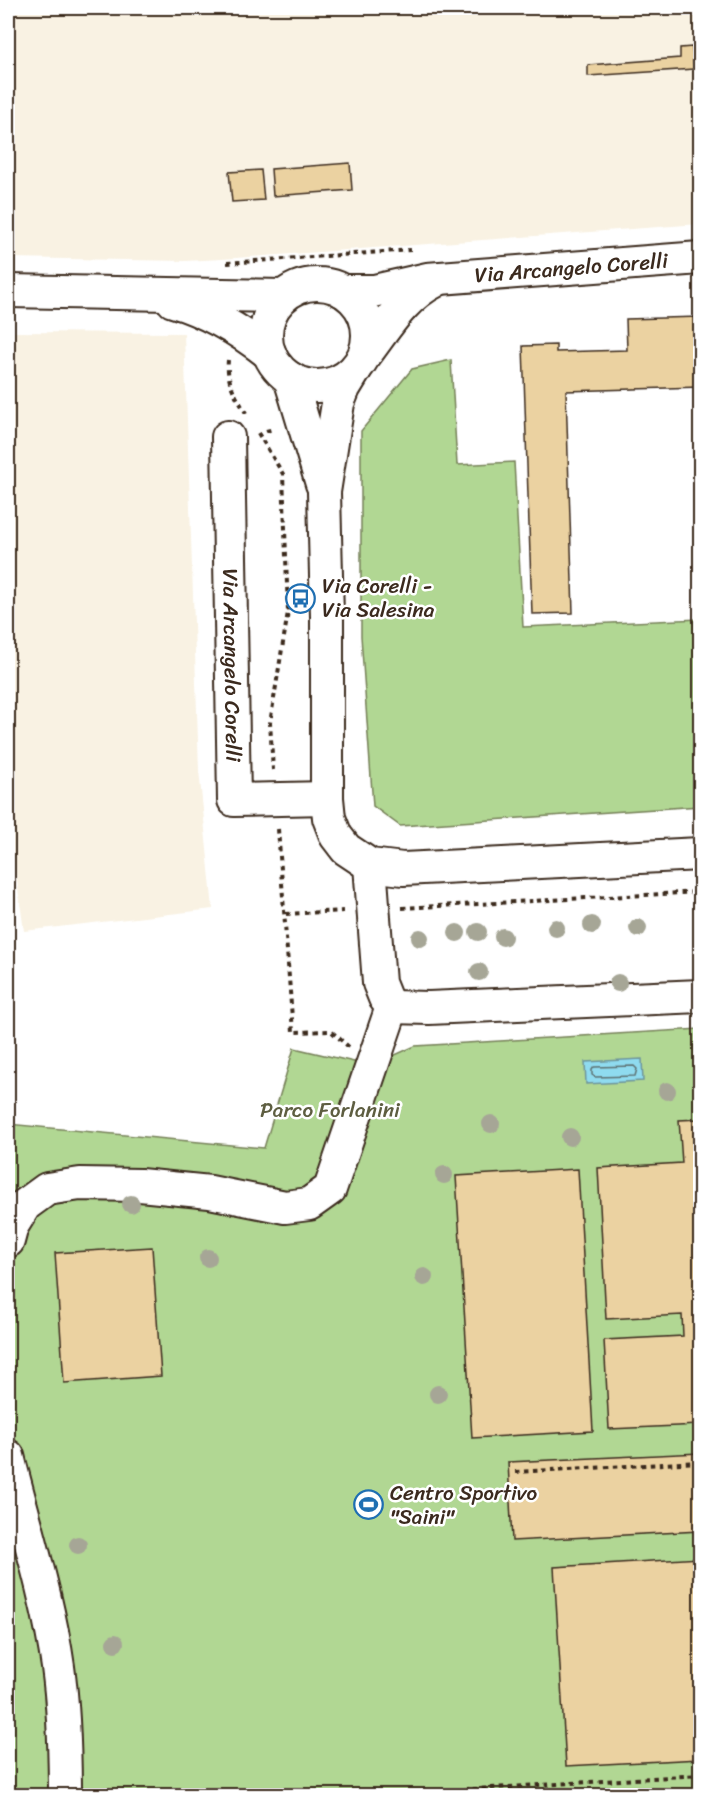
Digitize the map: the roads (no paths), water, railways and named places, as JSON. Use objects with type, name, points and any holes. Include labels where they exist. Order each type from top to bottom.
[{"type":"street","name":"Via Arcangelo Corelli","points":[[343,291],[374,291],[413,281],[441,278],[700,258]]},
{"type":"street","name":"Via Arcangelo Corelli","points":[[441,278],[419,291],[392,318],[359,363],[338,403],[324,492],[327,798],[329,818],[336,836],[346,849],[370,865],[403,869],[700,854]]},
{"type":"street","points":[[315,284],[331,286],[343,291],[357,303],[366,320],[369,339],[359,363],[345,378],[327,386],[308,385],[290,378],[280,370],[266,342],[267,323],[271,311],[283,296],[294,289],[315,284]]},
{"type":"street","points":[[8,291],[283,296]]},
{"type":"street","points":[[155,295],[196,309],[236,331],[270,354]]},
{"type":"street","name":"Via Arcangelo Corelli","points":[[290,378],[324,492]]},
{"type":"street","name":"Via Arcangelo Corelli","points":[[243,425],[234,801],[327,798]]},
{"type":"street","points":[[370,865],[378,975],[385,998],[392,1007]]},
{"type":"street","points":[[392,1007],[429,1008],[700,996]]},
{"type":"street","points":[[8,1241],[12,1226],[25,1204],[47,1189],[80,1184],[140,1185],[210,1192],[285,1207],[309,1204],[330,1190],[392,1007]]},
{"type":"street","points":[[8,1456],[45,1601],[57,1666],[64,1735],[65,1796]]},
{"type":"water","points":[[642,1059],[643,1081],[586,1084],[585,1062]]},
{"type":"place","name":"Via Corelli - Via Salesina","points":[[301,598]]},
{"type":"place","name":"Centro Sportivo \"Saini\"","points":[[369,1505]]},
{"type":"park label","name":"Parco Forlanini","points":[[330,1110]]}]
